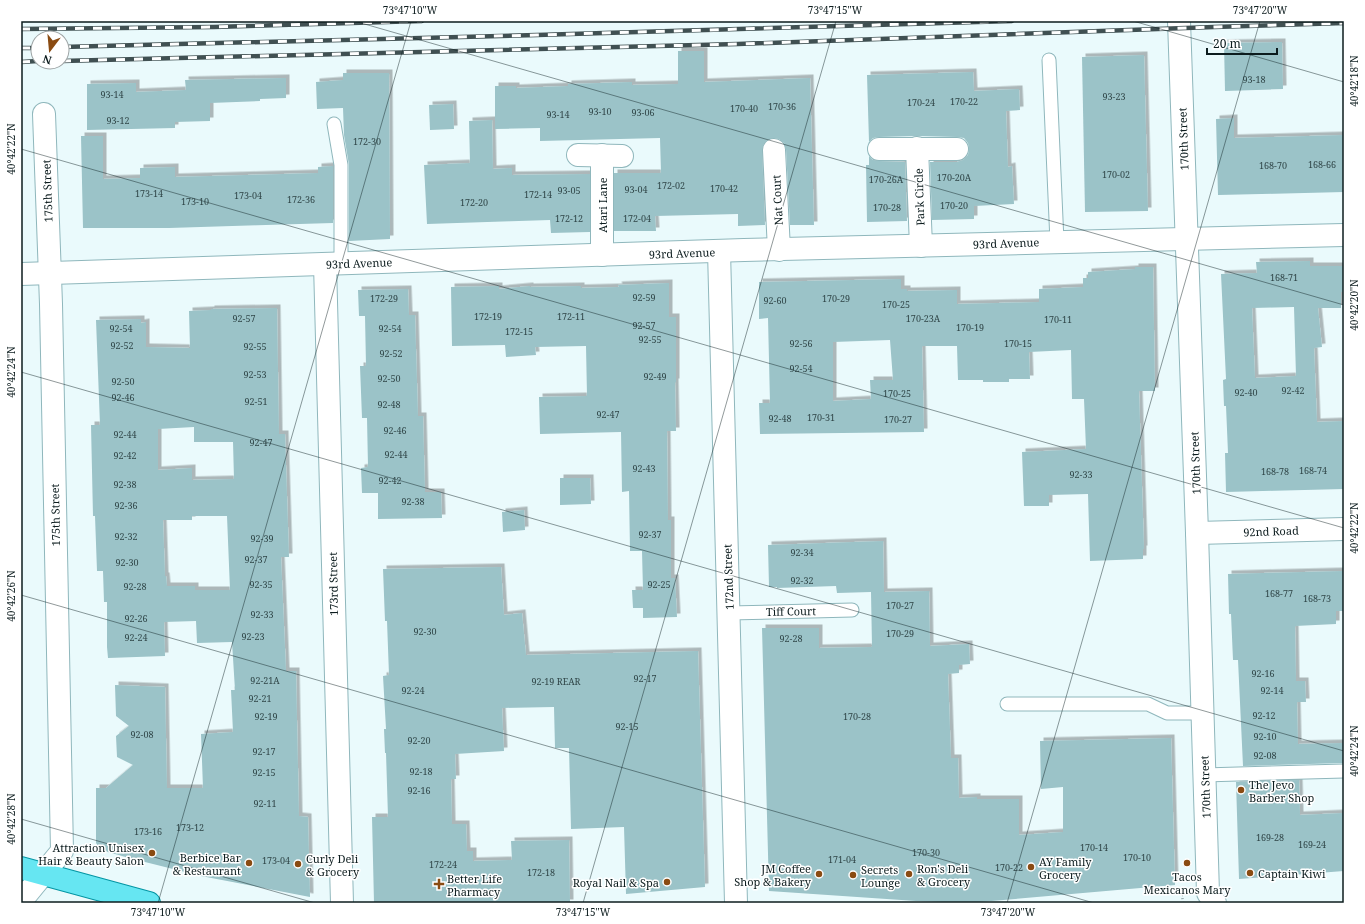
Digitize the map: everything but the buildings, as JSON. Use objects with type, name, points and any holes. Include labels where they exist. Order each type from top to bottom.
[{"type":"main road","points":[[21,868],[44,873],[149,903]]},
{"type":"street","name":"170th Street","points":[[1179,21],[1198,533],[1208,893],[1215,903]]},
{"type":"street","name":"175th Street","points":[[21,901],[62,851],[44,114]]},
{"type":"street","name":"Park Circle","points":[[917,148],[921,246]]},
{"type":"street","points":[[879,149],[957,149]]},
{"type":"street","name":"Nat Court","points":[[774,150],[779,250]]},
{"type":"street","name":"Atari Lane","points":[[578,155],[612,156],[602,255]]},
{"type":"street","name":"93rd Avenue","points":[[21,274],[719,251],[1344,235]]},
{"type":"street","name":"172nd Street","points":[[719,251],[736,903]]},
{"type":"street","name":"173rd Street","points":[[333,264],[342,903]]},
{"type":"street","name":"92nd Road","points":[[1198,533],[1344,529]]},
{"type":"lane","points":[[1049,60],[1057,242]]},
{"type":"lane","points":[[333,264],[341,165],[334,124]]},
{"type":"lane","name":"Tiff Court","points":[[729,613],[852,610]]},
{"type":"lane","points":[[1007,704],[1148,704],[1167,713],[1203,713]]},
{"type":"lane","points":[[1204,775],[1344,771]]},
{"type":"path","points":[[1182,895],[1183,903]]},
{"type":"railway","points":[[21,29],[214,27],[422,21]]},
{"type":"railway","points":[[70,47],[1012,21]]},
{"type":"railway","points":[[70,61],[738,44],[1344,23]]},
{"type":"railway","points":[[21,48],[30,48]]},
{"type":"railway","points":[[21,62],[30,61]]},
{"type":"place","name":"The Jevo Barber Shop","points":[[1241,790]]},
{"type":"place","name":"Attraction Unisex Hair & Beauty Salon","points":[[152,853]]},
{"type":"place","name":"Berbice Bar & Restaurant","points":[[249,863]]},
{"type":"place","name":"Tacos Mexicanos Mary","points":[[1187,863]]},
{"type":"place","name":"Curly Deli & Grocery","points":[[298,864]]},
{"type":"place","name":"AY Family Grocery","points":[[1031,867]]},
{"type":"place","name":"Captain Kiwi","points":[[1250,873]]},
{"type":"place","name":"JM Coffee Shop & Bakery","points":[[819,874]]},
{"type":"place","name":"Ron's Deli & Grocery","points":[[909,874]]},
{"type":"place","name":"Secrets Lounge","points":[[853,875]]},
{"type":"place","name":"Royal Nail & Spa","points":[[667,882]]},
{"type":"place","name":"Better Life Pharmacy","points":[[439,884]]}]
